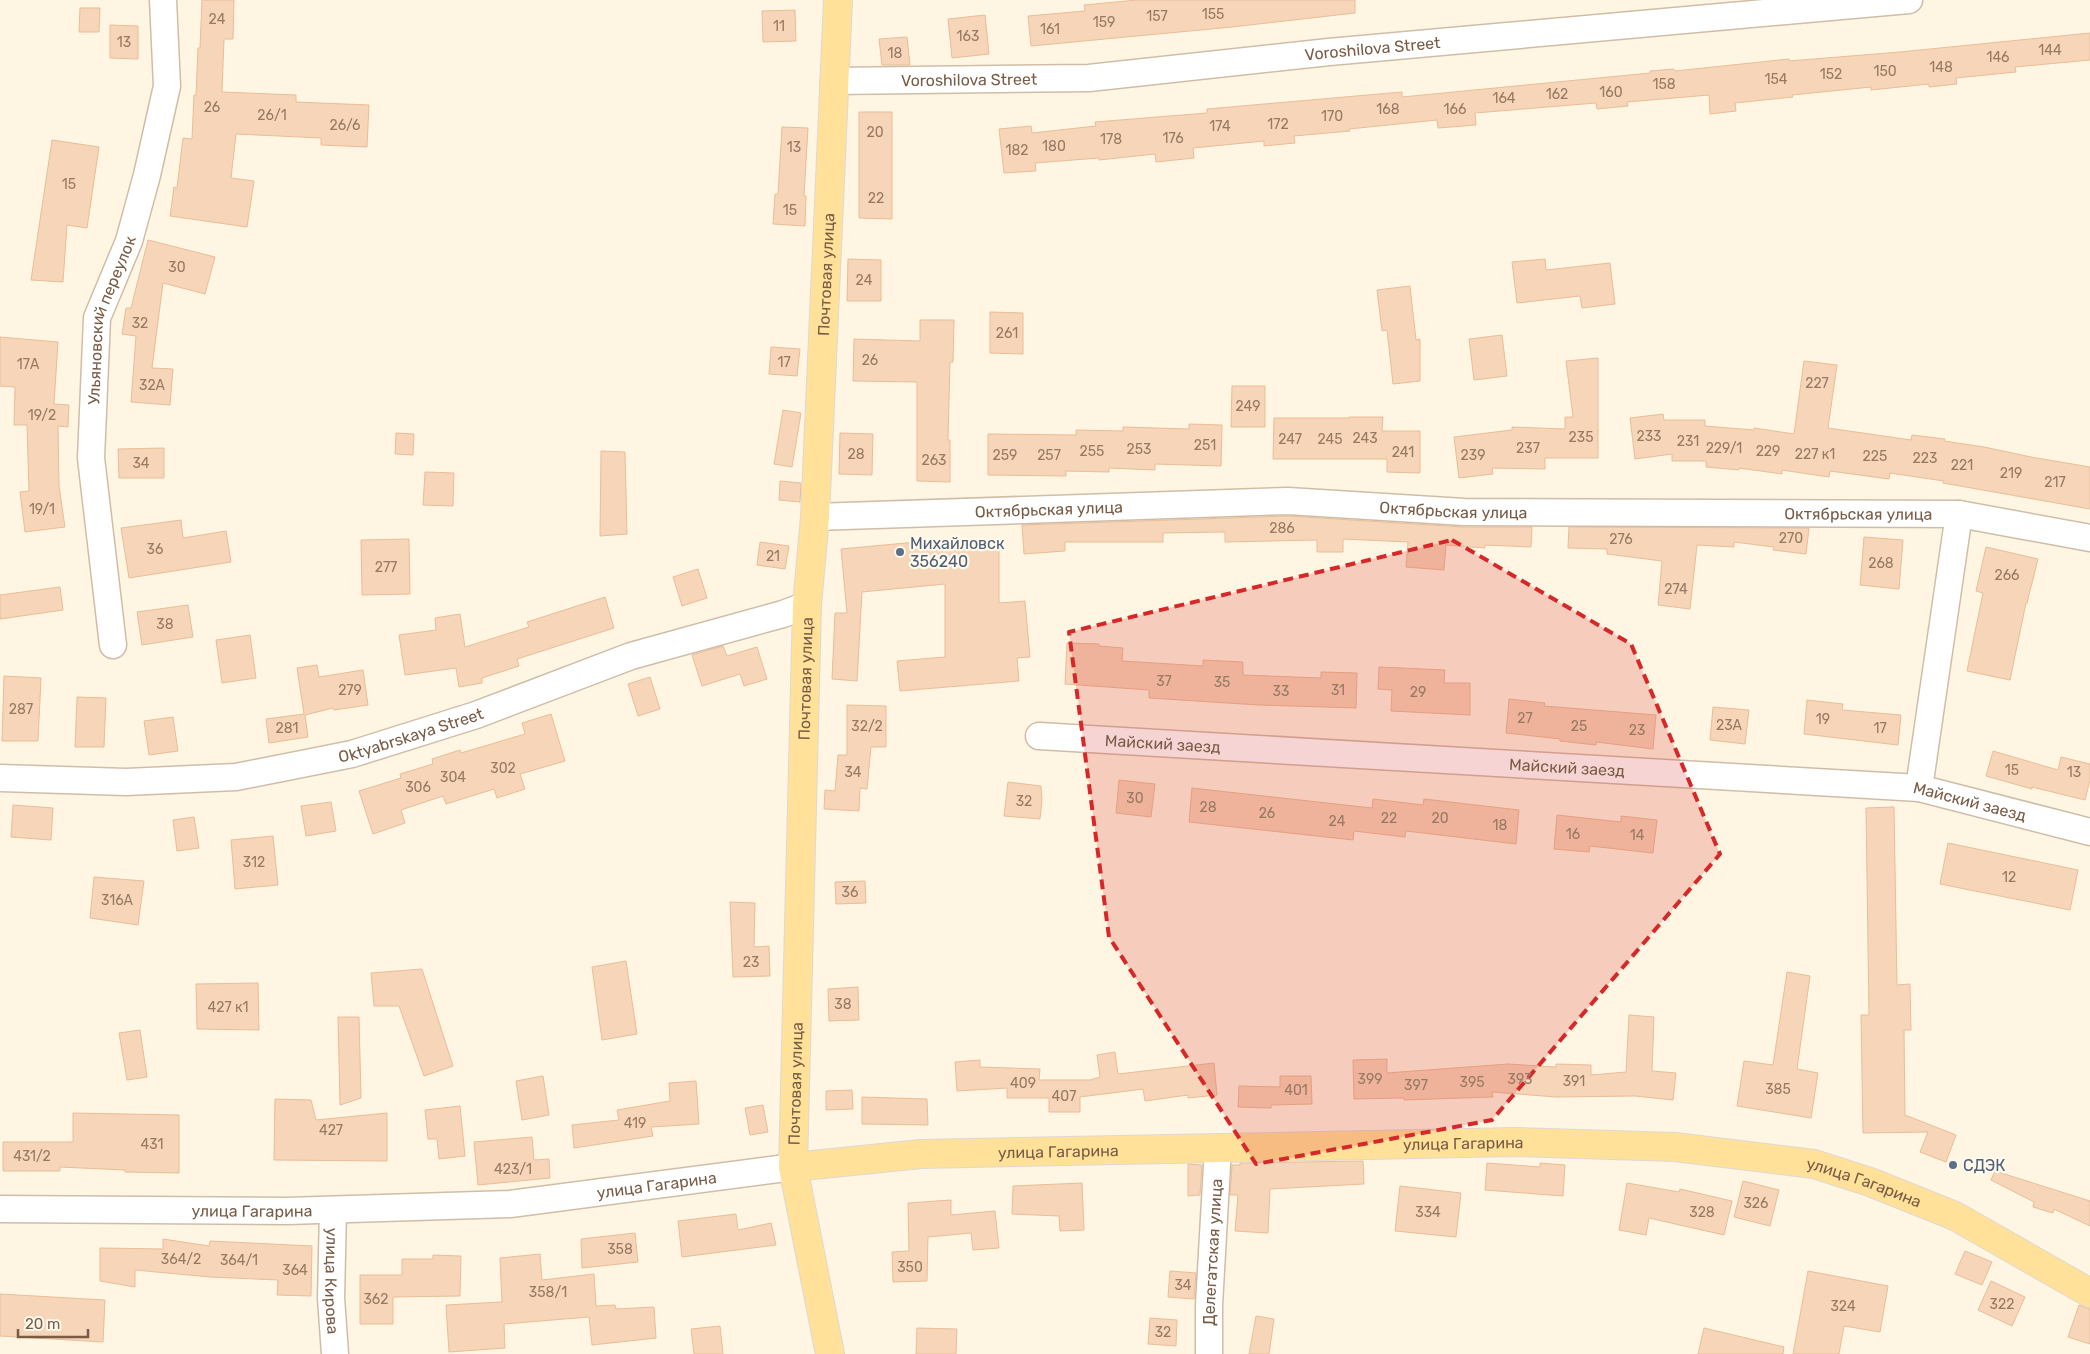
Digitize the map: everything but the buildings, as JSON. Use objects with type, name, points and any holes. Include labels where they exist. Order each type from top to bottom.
[{"type":"main road","name":"Почтовая улица","points":[[830,1354],[793,1167],[807,605],[815,517],[838,0]]},
{"type":"main road","name":"улица Гагарина","points":[[793,1167],[921,1154],[1525,1142],[1675,1147],[1814,1164],[1870,1182],[1955,1216],[2090,1293]]},
{"type":"street","name":"Ульяновский переулок","points":[[113,645],[91,458],[97,318],[129,241],[148,174],[167,86],[163,0]]},
{"type":"street","name":"Voroshilova Street","points":[[834,81],[1089,78],[1329,52],[1910,0]]},
{"type":"street","name":"Октябрьская улица","points":[[815,517],[1288,501],[1464,512],[1959,514],[2090,538]]},
{"type":"street","points":[[1919,788],[1959,514]]},
{"type":"street","name":"Oktyabrskaya Street","points":[[0,778],[126,782],[236,777],[352,754],[476,714],[631,656],[783,614],[807,605]]},
{"type":"street","name":"Майский заезд","points":[[1040,736],[1919,788],[2090,832]]},
{"type":"street","name":"Делегатская улица","points":[[1209,1354],[1209,1305],[1218,1148]]},
{"type":"street","name":"улица Гагарина","points":[[0,1209],[287,1211],[510,1204],[793,1167]]},
{"type":"street","name":"улица Кирова","points":[[333,1210],[331,1298],[335,1354]]},
{"type":"highlighted area","points":[[1452,540],[1631,644],[1720,854],[1492,1120],[1256,1164],[1109,937],[1069,632]]},
{"type":"place","name":"Михайловск 356240","points":[[900,552]]},
{"type":"place","name":"СДЭК","points":[[1953,1165]]}]
